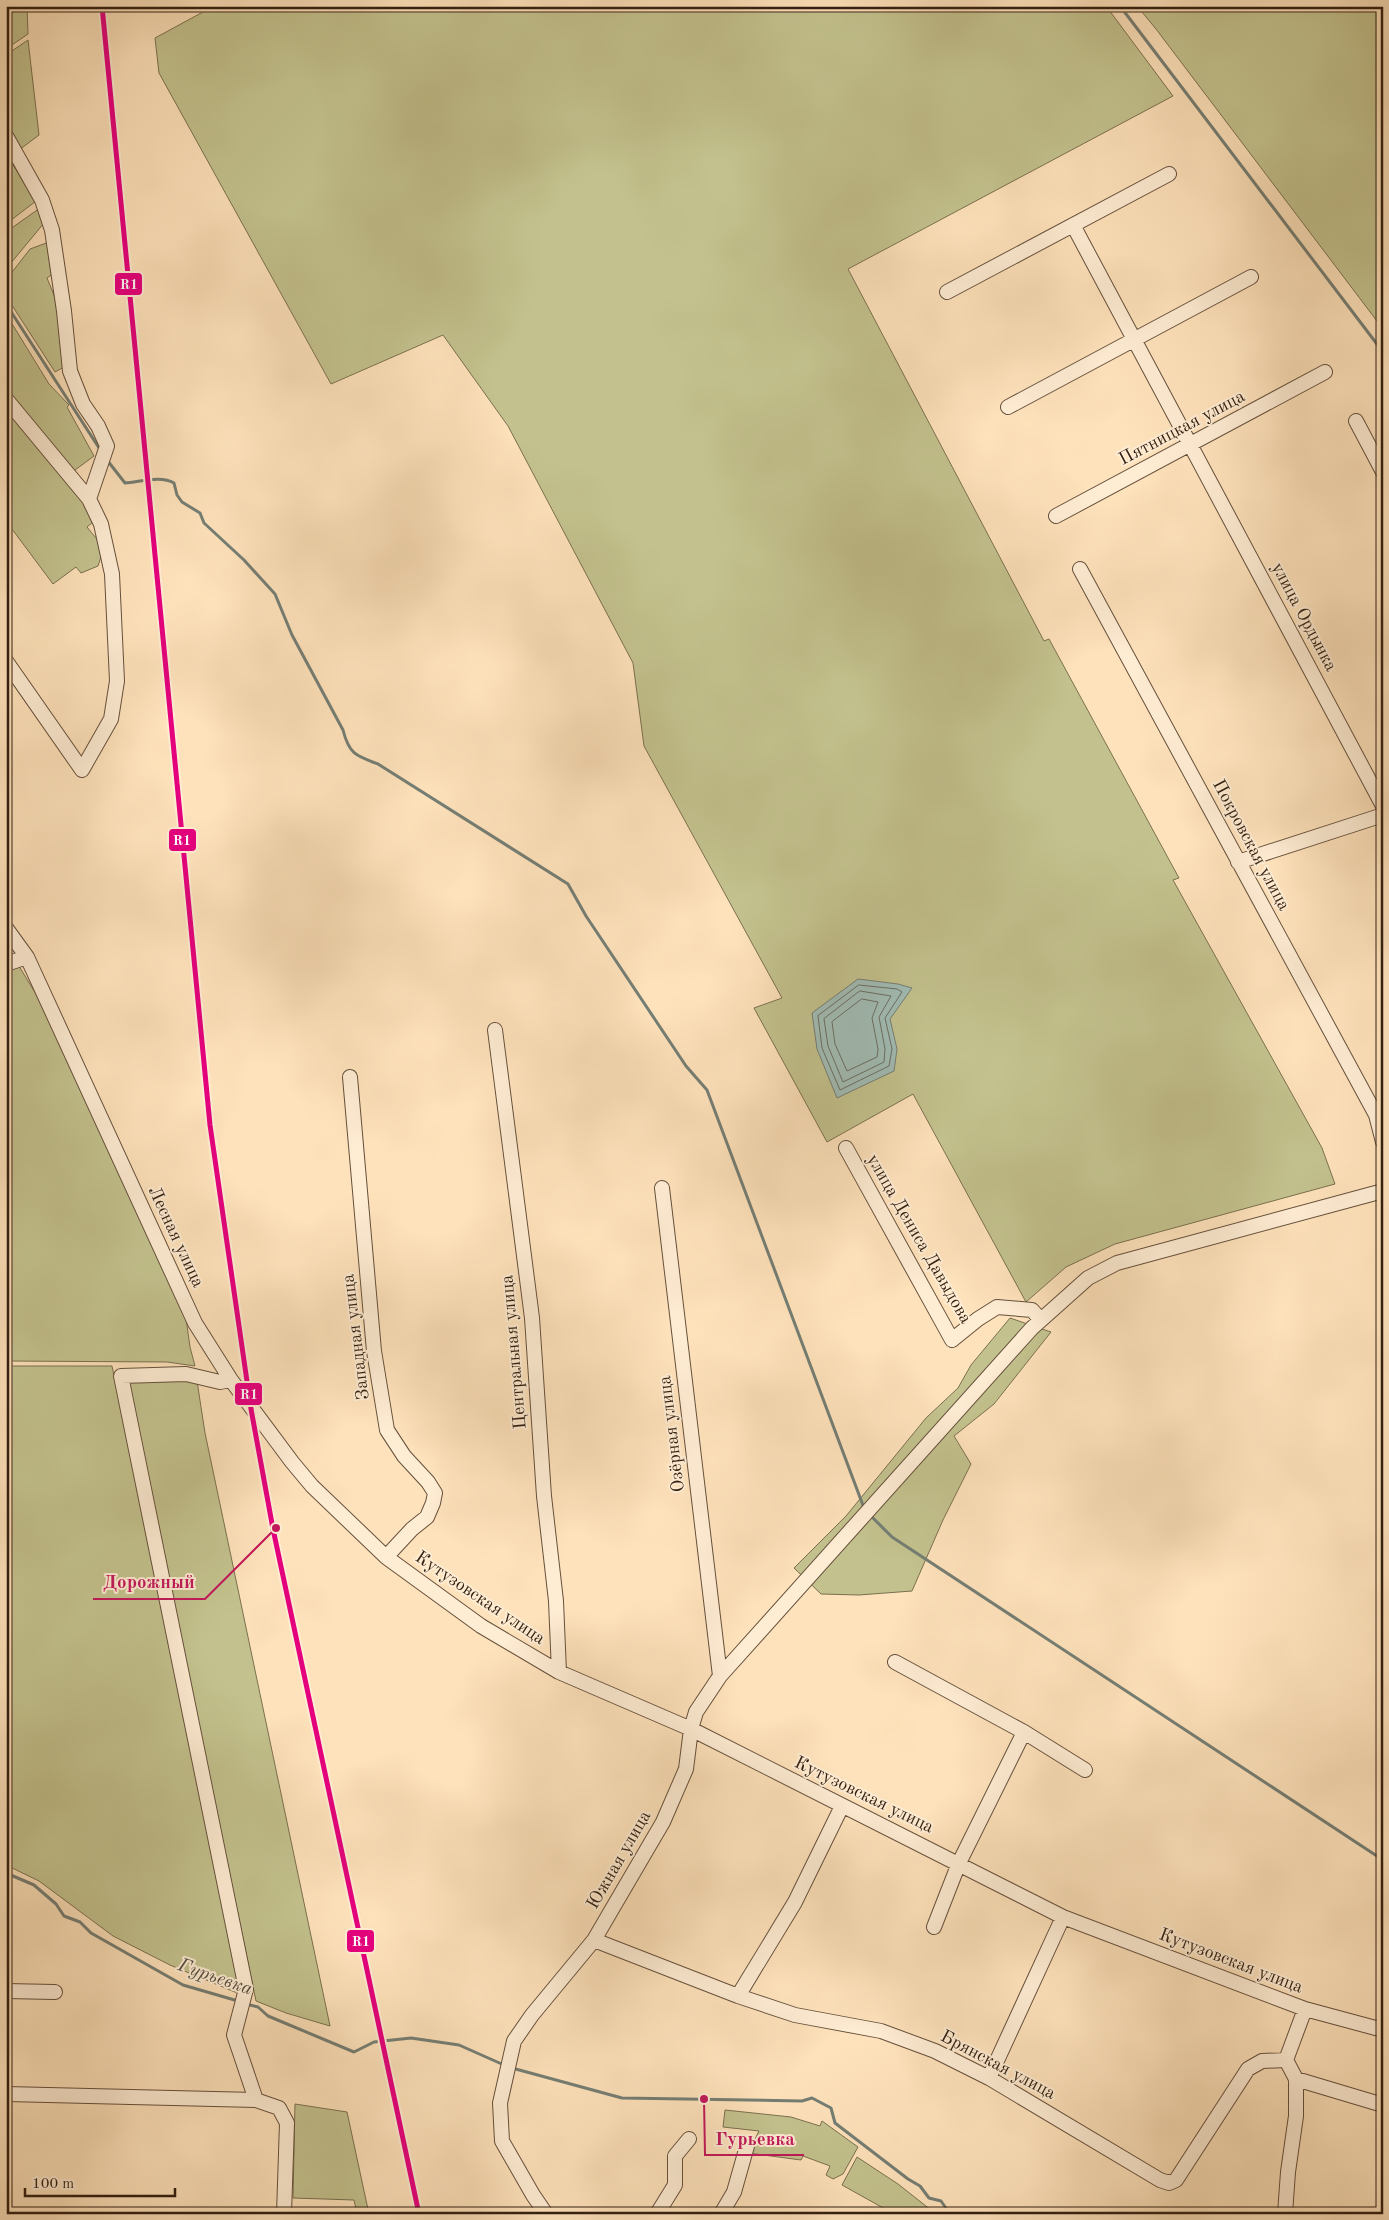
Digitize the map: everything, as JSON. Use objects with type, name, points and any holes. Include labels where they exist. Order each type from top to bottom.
[{"type":"street","points":[[6,136],[42,200],[52,230],[64,311],[70,371],[83,404],[98,426],[107,446],[88,499]]},
{"type":"street","points":[[948,292],[1169,174]]},
{"type":"street","name":"улица Ордынка","points":[[1073,225],[1383,806]]},
{"type":"street","points":[[1008,407],[1252,277]]},
{"type":"street","name":"Пятницкая улица","points":[[1056,516],[1192,445],[1325,372]]},
{"type":"street","points":[[6,399],[88,499],[101,524],[112,574],[117,682],[111,719],[82,770],[6,661]]},
{"type":"street","points":[[1356,421],[1383,472]]},
{"type":"street","name":"Покровская улица","points":[[1080,569],[1238,862],[1379,1114],[1383,1142]]},
{"type":"street","points":[[1238,862],[1383,815]]},
{"type":"street","name":"Лесная улица","points":[[6,928],[27,957],[195,1323],[231,1380],[307,1480],[360,1532]]},
{"type":"street","points":[[6,964],[27,957]]},
{"type":"street","name":"Центральная улица","points":[[494,1030],[532,1318],[544,1496],[556,1601],[559,1672]]},
{"type":"street","name":"Западная улица","points":[[350,1077],[374,1351],[387,1430],[404,1456],[428,1482],[435,1493],[427,1517],[412,1529],[386,1557]]},
{"type":"street","name":"улица Дениса Давыдова","points":[[846,1148],[952,1340],[978,1318],[997,1307],[1032,1310],[1041,1320]]},
{"type":"street","name":"Озёрная улица","points":[[662,1188],[720,1676]]},
{"type":"street","name":"Южная улица","points":[[546,2214],[502,2141],[500,2103],[514,2041],[532,2015],[594,1940],[663,1822],[686,1769],[696,1712],[720,1676],[1041,1320],[1088,1278],[1117,1263],[1383,1191]]},
{"type":"street","points":[[231,1380],[220,1382],[186,1374],[121,1376],[246,1989],[234,2035],[256,2100]]},
{"type":"street","name":"Кутузовская улица","points":[[360,1532],[386,1557],[481,1626],[559,1672],[692,1729],[1063,1917],[1304,2009],[1383,2030]]},
{"type":"street","points":[[895,1662],[1024,1732],[1085,1770]]},
{"type":"street","points":[[934,1927],[959,1863],[1024,1732]]},
{"type":"street","points":[[738,1996],[795,1902],[842,1806]]},
{"type":"street","points":[[989,2078],[1063,1917]]},
{"type":"street","name":"Брянская улица","points":[[594,1940],[738,1996],[795,2015],[881,2031],[935,2051],[989,2078],[1160,2180],[1169,2183],[1176,2180],[1248,2069],[1262,2061],[1286,2060]]},
{"type":"street","points":[[6,1992],[55,1992]]},
{"type":"street","points":[[1285,2214],[1288,2172],[1296,2116],[1296,2079],[1286,2060],[1304,2009]]},
{"type":"street","points":[[1296,2079],[1383,2105]]},
{"type":"street","points":[[6,2094],[256,2100],[278,2108],[286,2123],[284,2214]]},
{"type":"street","points":[[657,2214],[675,2185],[674,2156],[689,2140]]},
{"type":"street","points":[[721,2214],[734,2192],[747,2146]]},
{"type":"shaded area","points":[[6,6],[27,6],[28,34],[6,49]]},
{"type":"shaded area","points":[[214,6],[1106,6],[1173,96],[848,269],[1044,641],[1049,639],[1179,878],[1173,880],[1322,1148],[1335,1184],[1115,1244],[1066,1267],[1026,1302],[913,1094],[827,1142],[754,1008],[782,998],[644,746],[633,663],[508,426],[443,335],[331,384],[159,73],[155,38]]},
{"type":"shaded area","points":[[1137,6],[1383,6],[1383,329],[1156,29]]},
{"type":"shaded area","points":[[28,40],[39,135],[19,150],[6,126],[6,55]]},
{"type":"shaded area","points":[[6,154],[36,201],[6,224]]},
{"type":"shaded area","points":[[40,208],[44,223],[6,269],[6,232]]},
{"type":"shaded area","points":[[49,242],[54,273],[47,278],[61,312],[66,366],[55,372],[6,296],[6,280],[30,249]]},
{"type":"shaded area","points":[[6,314],[49,384],[69,405],[67,407],[94,456],[71,473],[6,392]]},
{"type":"shaded area","points":[[6,407],[81,499],[93,522],[87,527],[101,548],[98,566],[81,573],[76,567],[53,584],[6,521]]},
{"type":"shaded area","points":[[11,953],[67,1045],[185,1311],[190,1347],[195,1366],[167,1362],[6,1361],[6,956]]},
{"type":"shaded area","points":[[1010,1318],[1051,1332],[994,1404],[954,1436],[971,1464],[943,1520],[912,1591],[859,1595],[821,1594],[794,1568],[846,1516],[926,1418],[958,1388],[971,1365]]},
{"type":"shaded area","points":[[6,1366],[112,1366],[242,1995],[170,1965],[113,1936],[39,1881],[6,1865]]},
{"type":"shaded area","points":[[127,1381],[197,1381],[205,1433],[330,2026],[286,2013],[256,2001]]},
{"type":"shaded area","points":[[295,2104],[347,2112],[369,2214],[357,2214],[354,2200],[293,2198]]},
{"type":"shaded area","points":[[725,2110],[791,2117],[820,2126],[822,2121],[858,2147],[843,2174],[833,2179],[826,2175],[830,2166],[803,2156],[801,2160],[748,2153],[759,2131],[723,2127]]},
{"type":"shaded area","points":[[857,2157],[898,2184],[936,2214],[894,2214],[842,2185]]},
{"type":"shaded area","points":[[292,2210],[344,2212],[344,2214],[292,2214]]},
{"type":"water","points":[[858,979],[898,984],[912,988],[890,1019],[897,1049],[894,1071],[837,1098],[817,1049],[812,1013]]},
{"type":"waterway","points":[[1120,6],[1383,352]]},
{"type":"waterway","points":[[6,304],[101,451]]},
{"type":"waterway","points":[[107,460],[125,483],[157,479],[174,483],[177,495],[182,502],[200,513],[204,523],[244,560],[275,594],[292,635],[354,753],[378,764],[568,884],[586,916],[686,1066],[707,1090],[864,1508]]},
{"type":"waterway","points":[[870,1515],[892,1537],[1383,1860]]},
{"type":"waterway","name":"Гурьевка","points":[[6,1873],[34,1885],[56,1904],[64,1916],[80,1922],[91,1933],[183,1985],[238,2001]]},
{"type":"waterway","name":"Гурьевка","points":[[246,2004],[258,2007],[268,2016],[354,2052],[374,2042],[411,2038],[459,2045],[504,2065]]},
{"type":"waterway","name":"Гурьевка","points":[[512,2068],[622,2098],[802,2101],[812,2098],[831,2108],[835,2123],[908,2179],[920,2186],[929,2198],[941,2201],[950,2214]]},
{"type":"transit line","name":"R1","points":[[102,6],[210,1125],[251,1409],[273,1529],[419,2214]]},
{"type":"place","name":"Дорожный","points":[[276,1528]]},
{"type":"place","name":"Гурьевка","points":[[704,2099]]}]
